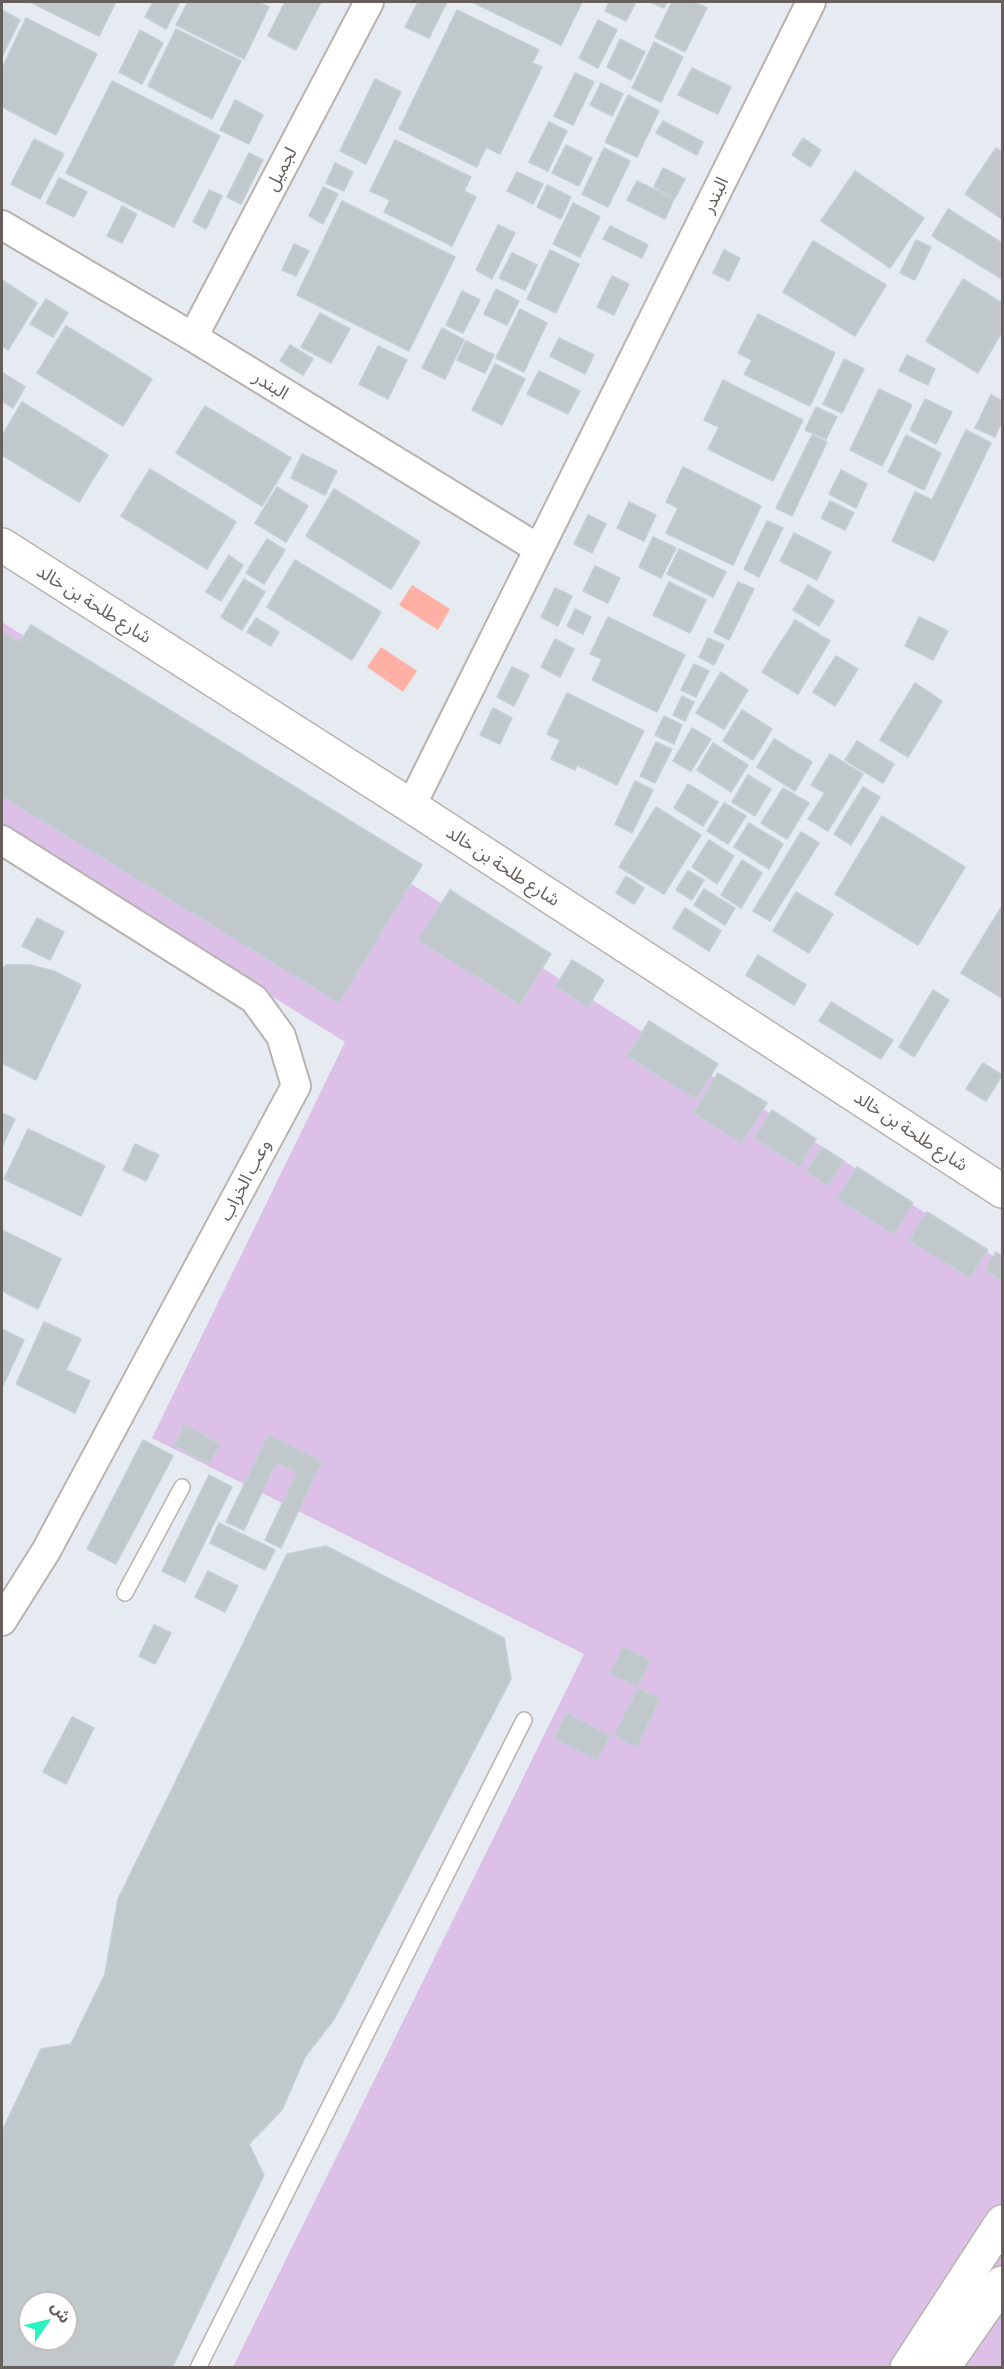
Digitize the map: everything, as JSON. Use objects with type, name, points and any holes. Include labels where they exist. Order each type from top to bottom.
[{"type":"street","name":"لجميل","points":[[193,337],[369,2]]},
{"type":"street","name":"البندر","points":[[411,806],[811,2]]},
{"type":"street","name":"البندر","points":[[2,225],[193,337],[539,549]]},
{"type":"street","name":"شارع طلحة بن خالد","points":[[2,545],[411,806],[1002,1191]]},
{"type":"street","name":"وعب الخراب","points":[[2,840],[254,999],[281,1036],[296,1086],[46,1551],[2,1621]]},
{"type":"street","points":[[907,2367],[1002,2222]]},
{"type":"street","points":[[943,2367],[1002,2283]]},
{"type":"lane","points":[[125,1593],[182,1487]]},
{"type":"lane","points":[[198,2367],[524,1720]]},
{"type":"shaded area","points":[[412,585],[450,609],[438,630],[399,605]]},
{"type":"shaded area","points":[[2,622],[1002,1262],[1002,2367],[233,2367],[584,1654],[152,1438],[345,1042],[2,828]]},
{"type":"shaded area","points":[[381,647],[417,671],[403,692],[367,667]]},
{"type":"building","points":[[30,2],[116,2],[99,36]]},
{"type":"building","points":[[153,2],[180,2],[166,29],[145,17]]},
{"type":"building","points":[[188,2],[258,2],[269,7],[244,59],[176,25]]},
{"type":"building","points":[[285,2],[321,2],[296,50],[268,36]]},
{"type":"building","points":[[418,2],[447,2],[429,38],[405,27]]},
{"type":"building","points":[[472,2],[582,2],[561,45]]},
{"type":"building","points":[[609,2],[636,2],[626,21],[605,11]]},
{"type":"building","points":[[650,2],[667,2],[664,8]]},
{"type":"building","points":[[672,2],[694,2],[707,8],[685,52],[655,37]]},
{"type":"building","points":[[2,10],[20,20],[2,57]]},
{"type":"building","points":[[457,10],[539,50],[532,63],[542,67],[500,154],[486,147],[477,167],[399,129]]},
{"type":"building","points":[[26,18],[97,54],[56,135],[2,107],[2,68]]},
{"type":"building","points":[[598,20],[617,30],[598,68],[579,58]]},
{"type":"building","points":[[176,29],[241,61],[212,119],[148,86]]},
{"type":"building","points":[[140,30],[163,43],[142,84],[119,72]]},
{"type":"building","points":[[620,39],[645,52],[631,80],[607,67]]},
{"type":"building","points":[[654,42],[683,57],[661,102],[632,88]]},
{"type":"building","points":[[692,68],[731,87],[718,114],[678,95]]},
{"type":"building","points":[[575,73],[594,82],[573,125],[554,116]]},
{"type":"building","points":[[375,79],[401,92],[366,164],[340,151]]},
{"type":"building","points":[[112,81],[220,136],[174,227],[66,173]]},
{"type":"building","points":[[601,83],[623,94],[612,116],[590,105]]},
{"type":"building","points":[[628,95],[659,111],[637,157],[605,142]]},
{"type":"building","points":[[235,100],[263,115],[249,144],[220,130]]},
{"type":"building","points":[[663,121],[703,142],[697,155],[656,133]]},
{"type":"building","points":[[549,122],[567,131],[548,171],[529,162]]},
{"type":"building","points":[[803,138],[821,150],[810,167],[792,155]]},
{"type":"building","points":[[34,139],[64,154],[40,199],[11,184]]},
{"type":"building","points":[[395,140],[471,177],[464,191],[476,197],[452,246],[384,212],[390,200],[370,191]]},
{"type":"building","points":[[566,145],[592,158],[579,186],[552,173]]},
{"type":"building","points":[[604,148],[630,161],[608,207],[582,194]]},
{"type":"building","points":[[996,148],[1002,152],[1002,219],[965,194]]},
{"type":"building","points":[[249,153],[263,160],[241,204],[227,197]]},
{"type":"building","points":[[335,163],[353,172],[344,191],[326,183]]},
{"type":"building","points":[[663,168],[685,179],[675,198],[654,187]]},
{"type":"building","points":[[855,171],[924,218],[890,268],[821,221]]},
{"type":"building","points":[[517,172],[543,184],[533,204],[507,191]]},
{"type":"building","points":[[59,178],[87,192],[74,217],[46,203]]},
{"type":"building","points":[[637,181],[674,199],[665,219],[627,200]]},
{"type":"building","points":[[547,185],[571,197],[561,219],[537,207]]},
{"type":"building","points":[[323,187],[338,194],[323,224],[309,216]]},
{"type":"building","points":[[209,190],[222,196],[206,229],[193,222]]},
{"type":"building","points":[[342,201],[455,257],[409,351],[297,295]]},
{"type":"building","points":[[573,203],[600,217],[580,257],[553,244]]},
{"type":"building","points":[[122,206],[137,214],[122,243],[107,236]]},
{"type":"building","points":[[948,209],[1002,243],[1002,279],[932,236]]},
{"type":"building","points":[[498,225],[515,233],[492,279],[476,270]]},
{"type":"building","points":[[610,226],[648,245],[642,258],[603,239]]},
{"type":"building","points":[[916,240],[931,247],[915,280],[900,273]]},
{"type":"building","points":[[813,241],[886,285],[855,336],[783,292]]},
{"type":"building","points":[[294,244],[309,251],[296,276],[282,270]]},
{"type":"building","points":[[550,250],[579,264],[556,313],[527,299]]},
{"type":"building","points":[[724,250],[740,258],[729,281],[713,273]]},
{"type":"building","points":[[512,253],[537,265],[525,290],[499,278]]},
{"type":"building","points":[[612,276],[629,284],[614,315],[597,307]]},
{"type":"building","points":[[963,279],[1002,303],[1002,332],[978,373],[926,341]]},
{"type":"building","points":[[2,280],[37,303],[8,350],[2,346]]},
{"type":"building","points":[[496,289],[519,301],[507,325],[484,314]]},
{"type":"building","points":[[462,291],[480,300],[463,333],[446,325]]},
{"type":"building","points":[[46,299],[68,313],[53,337],[30,324]]},
{"type":"building","points":[[520,309],[547,323],[524,372],[496,358]]},
{"type":"building","points":[[320,313],[350,329],[331,363],[301,347]]},
{"type":"building","points":[[758,314],[835,353],[810,406],[744,374],[752,360],[738,353]]},
{"type":"building","points":[[66,326],[152,379],[123,426],[37,373]]},
{"type":"building","points":[[442,328],[464,340],[445,379],[422,368]]},
{"type":"building","points":[[559,338],[594,355],[585,374],[550,356]]},
{"type":"building","points":[[466,341],[494,355],[485,373],[457,360]]},
{"type":"building","points":[[290,345],[313,359],[303,375],[280,361]]},
{"type":"building","points":[[378,346],[407,360],[388,399],[359,384]]},
{"type":"building","points":[[907,355],[935,369],[928,385],[899,371]]},
{"type":"building","points":[[844,359],[864,369],[842,413],[823,404]]},
{"type":"building","points":[[495,364],[525,379],[502,425],[472,410]]},
{"type":"building","points":[[539,371],[580,391],[568,414],[527,394]]},
{"type":"building","points":[[3,373],[25,387],[13,408],[2,401]]},
{"type":"building","points":[[723,380],[803,420],[773,481],[708,449],[719,427],[704,420]]},
{"type":"building","points":[[879,389],[912,405],[882,466],[850,450]]},
{"type":"building","points":[[991,395],[1002,401],[1002,421],[995,437],[975,428]]},
{"type":"building","points":[[925,399],[952,412],[936,444],[910,430]]},
{"type":"building","points":[[22,402],[108,455],[79,502],[2,455],[2,436]]},
{"type":"building","points":[[205,406],[291,458],[262,506],[176,453]]},
{"type":"building","points":[[816,407],[837,417],[826,439],[805,430]]},
{"type":"building","points":[[966,430],[991,443],[934,561],[892,541],[915,492],[932,500]]},
{"type":"building","points":[[812,435],[827,442],[792,516],[776,508]]},
{"type":"building","points":[[906,435],[941,453],[924,490],[888,472]]},
{"type":"building","points":[[302,454],[337,471],[325,495],[291,478]]},
{"type":"building","points":[[683,467],[761,506],[733,565],[666,533],[678,508],[666,502]]},
{"type":"building","points":[[150,469],[236,522],[207,569],[121,516]]},
{"type":"building","points":[[841,470],[867,484],[856,508],[829,494]]},
{"type":"building","points":[[277,487],[308,506],[286,542],[255,523]]},
{"type":"building","points":[[334,489],[420,542],[391,589],[306,536]]},
{"type":"building","points":[[830,501],[854,513],[845,530],[821,518]]},
{"type":"building","points":[[629,502],[656,515],[644,541],[617,528]]},
{"type":"building","points":[[588,515],[606,524],[592,553],[574,544]]},
{"type":"building","points":[[767,521],[783,528],[759,577],[744,569]]},
{"type":"building","points":[[794,533],[831,552],[817,580],[780,561]]},
{"type":"building","points":[[653,537],[676,548],[661,578],[639,567]]},
{"type":"building","points":[[267,539],[285,550],[264,584],[246,573]]},
{"type":"building","points":[[679,549],[726,572],[713,597],[667,574]]},
{"type":"building","points":[[229,555],[243,565],[221,601],[206,592]]},
{"type":"building","points":[[295,560],[381,612],[352,660],[267,607]]},
{"type":"building","points":[[595,566],[620,578],[608,603],[583,591]]},
{"type":"building","points":[[244,579],[265,592],[242,630],[221,617]]},
{"type":"building","points":[[669,582],[706,600],[690,633],[653,615]]},
{"type":"building","points":[[738,582],[754,589],[729,640],[714,632]]},
{"type":"building","points":[[808,585],[834,601],[819,626],[793,610]]},
{"type":"building","points":[[555,588],[572,596],[558,626],[541,617]]},
{"type":"building","points":[[575,609],[591,617],[583,634],[567,626]]},
{"type":"building","points":[[608,617],[685,655],[657,712],[592,680],[602,659],[590,654]]},
{"type":"building","points":[[919,617],[948,631],[933,660],[905,646]]},
{"type":"building","points":[[256,618],[279,632],[271,646],[247,632]]},
{"type":"building","points":[[795,620],[830,641],[798,694],[762,672]]},
{"type":"building","points":[[31,625],[422,865],[339,1003],[2,796],[2,631],[20,642]]},
{"type":"building","points":[[708,638],[724,645],[714,665],[699,657]]},
{"type":"building","points":[[555,639],[574,649],[560,677],[541,667]]},
{"type":"building","points":[[836,656],[858,669],[835,706],[813,692]]},
{"type":"building","points":[[694,664],[709,671],[696,697],[681,690]]},
{"type":"building","points":[[512,667],[529,675],[514,706],[497,697]]},
{"type":"building","points":[[721,672],[748,690],[724,729],[696,713]]},
{"type":"building","points":[[915,683],[942,701],[908,757],[880,740]]},
{"type":"building","points":[[567,693],[644,731],[617,785],[577,765],[575,770],[551,759],[560,740],[547,734]]},
{"type":"building","points":[[682,696],[694,702],[685,721],[673,715]]},
{"type":"building","points":[[493,708],[512,718],[500,744],[480,735]]},
{"type":"building","points":[[742,710],[772,729],[753,760],[723,741]]},
{"type":"building","points":[[664,716],[682,725],[674,744],[655,735]]},
{"type":"building","points":[[692,728],[711,739],[691,771],[673,761]]},
{"type":"building","points":[[774,739],[812,762],[795,791],[757,767]]},
{"type":"building","points":[[857,741],[894,764],[883,783],[845,760]]},
{"type":"building","points":[[656,742],[672,749],[655,783],[640,776]]},
{"type":"building","points":[[713,743],[748,765],[731,792],[697,770]]},
{"type":"building","points":[[830,754],[863,774],[828,831],[808,819],[825,793],[811,785]]},
{"type":"building","points":[[748,775],[771,789],[755,816],[732,802]]},
{"type":"building","points":[[635,781],[653,790],[632,833],[615,824]]},
{"type":"building","points":[[688,784],[718,802],[703,826],[674,808]]},
{"type":"building","points":[[863,787],[880,797],[851,845],[834,834]]},
{"type":"building","points":[[783,788],[809,803],[787,839],[761,823]]},
{"type":"building","points":[[724,803],[746,816],[728,844],[707,831]]},
{"type":"building","points":[[656,807],[701,835],[664,894],[619,867]]},
{"type":"building","points":[[882,816],[965,867],[918,945],[835,894]]},
{"type":"building","points":[[749,823],[783,844],[769,869],[734,847]]},
{"type":"building","points":[[801,832],[819,843],[770,921],[753,911]]},
{"type":"building","points":[[709,840],[734,856],[717,884],[692,867]]},
{"type":"building","points":[[742,860],[762,873],[741,908],[721,895]]},
{"type":"building","points":[[688,871],[704,880],[692,900],[676,890]]},
{"type":"building","points":[[626,876],[644,888],[634,904],[616,893]]},
{"type":"building","points":[[704,889],[735,908],[725,925],[694,905]]},
{"type":"building","points":[[450,890],[551,954],[520,1004],[418,940]]},
{"type":"building","points":[[796,892],[833,914],[809,953],[773,931]]},
{"type":"building","points":[[1002,906],[1002,998],[961,973]]},
{"type":"building","points":[[685,908],[721,931],[709,951],[673,928]]},
{"type":"building","points":[[37,918],[64,932],[50,960],[22,946]]},
{"type":"building","points":[[758,955],[806,985],[794,1005],[746,975]]},
{"type":"building","points":[[572,960],[604,980],[588,1007],[556,986]]},
{"type":"building","points":[[7,965],[30,965],[54,971],[81,985],[36,1080],[2,1063],[2,968]]},
{"type":"building","points":[[933,990],[949,1000],[914,1057],[899,1047]]},
{"type":"building","points":[[831,1002],[893,1040],[881,1059],[819,1021]]},
{"type":"building","points":[[649,1021],[718,1064],[696,1099],[627,1056]]},
{"type":"building","points":[[983,1063],[1002,1075],[986,1101],[966,1089]]},
{"type":"building","points":[[718,1073],[767,1103],[742,1143],[693,1113]]},
{"type":"building","points":[[772,1110],[816,1139],[799,1167],[754,1138]]},
{"type":"building","points":[[2,1113],[15,1119],[2,1147]]},
{"type":"building","points":[[28,1129],[105,1166],[81,1216],[4,1179]]},
{"type":"building","points":[[135,1144],[159,1155],[146,1181],[123,1170]]},
{"type":"building","points":[[822,1147],[844,1161],[828,1185],[806,1172]]},
{"type":"building","points":[[857,1167],[913,1203],[894,1234],[837,1199]]},
{"type":"building","points":[[927,1212],[988,1250],[970,1278],[909,1240]]},
{"type":"building","points":[[2,1230],[61,1259],[38,1309],[2,1291]]},
{"type":"building","points":[[996,1252],[1002,1256],[1002,1281],[985,1270]]},
{"type":"building","points":[[44,1322],[81,1339],[66,1370],[90,1381],[75,1413],[16,1384]]},
{"type":"building","points":[[2,1329],[24,1340],[2,1388]]},
{"type":"building","points":[[185,1425],[220,1444],[209,1464],[174,1445]]},
{"type":"building","points":[[268,1435],[322,1461],[281,1548],[265,1540],[297,1472],[276,1463],[244,1530],[226,1522]]},
{"type":"building","points":[[143,1440],[173,1456],[116,1564],[87,1549]]},
{"type":"building","points":[[209,1475],[232,1487],[185,1582],[162,1571]]},
{"type":"building","points":[[219,1523],[275,1550],[265,1570],[210,1543]]},
{"type":"building","points":[[326,1546],[504,1638],[511,1679],[335,2018],[305,2057],[282,2110],[249,2144],[264,2175],[172,2368],[2,2368],[2,2131],[41,2049],[71,2044],[105,1974],[118,1899],[287,1554]]},
{"type":"building","points":[[208,1571],[238,1586],[225,1612],[195,1597]]},
{"type":"building","points":[[154,1625],[171,1633],[155,1664],[139,1656]]},
{"type":"building","points":[[623,1647],[650,1660],[638,1686],[610,1674]]},
{"type":"building","points":[[638,1688],[660,1699],[637,1747],[614,1735]]},
{"type":"building","points":[[567,1713],[610,1736],[597,1760],[554,1738]]},
{"type":"building","points":[[72,1717],[94,1728],[66,1784],[43,1772]]}]
